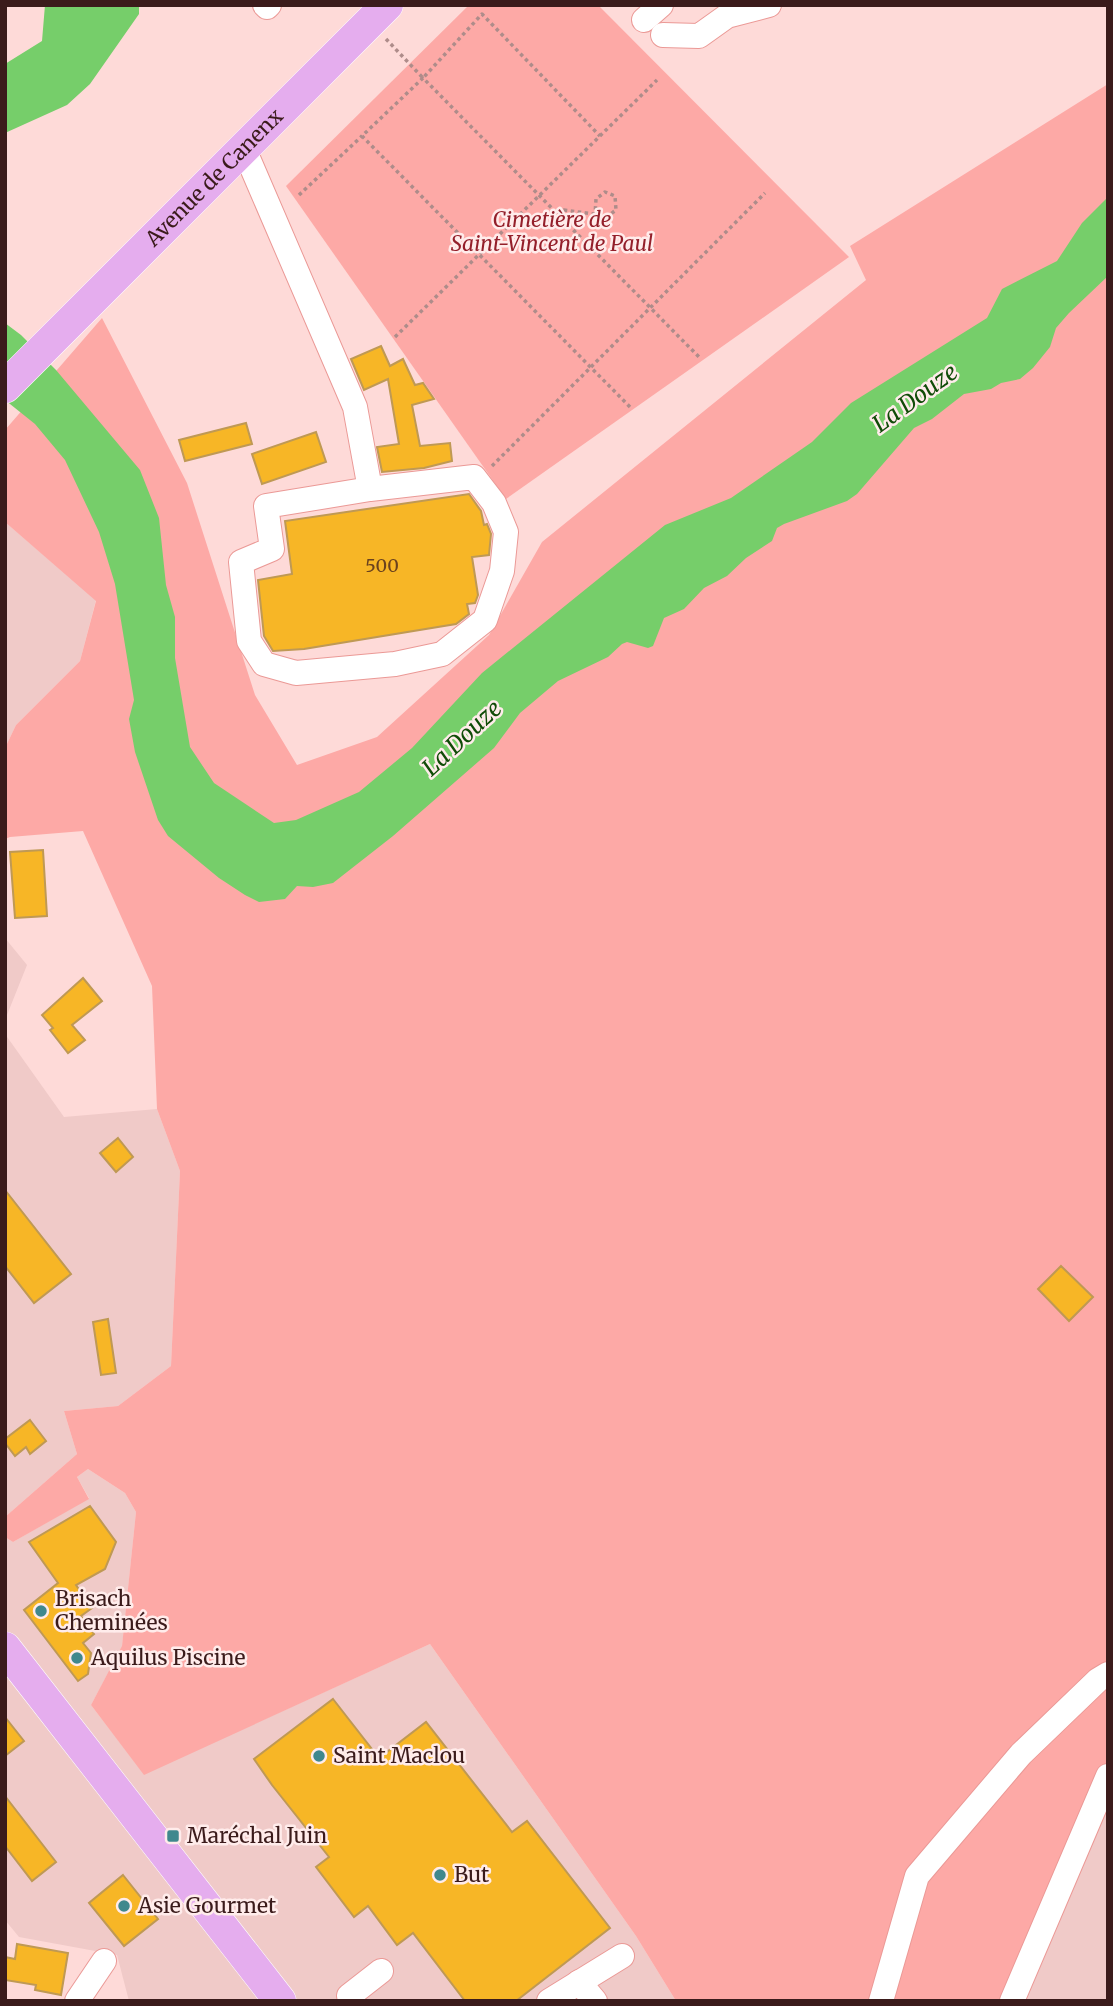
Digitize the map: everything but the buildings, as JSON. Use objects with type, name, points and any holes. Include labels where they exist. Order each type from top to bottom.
[{"type":"main road","name":"Avenue de Canenx","points":[[5,387],[378,14]]},
{"type":"main road","points":[[5,1648],[280,2001]]},
{"type":"lane","points":[[656,20],[699,36],[727,16],[769,5]]},
{"type":"lane","points":[[244,149],[355,407],[370,489]]},
{"type":"lane","points":[[474,477],[494,503],[506,532],[502,571],[485,620],[442,654],[395,664],[296,673],[264,664],[249,641],[241,562],[272,549],[266,506],[370,489],[474,477]]},
{"type":"lane","points":[[881,2001],[917,1876],[1021,1754],[1098,1679],[1108,1674]]},
{"type":"lane","points":[[1012,2001],[1108,1776]]},
{"type":"lane","points":[[549,2001],[587,1992],[622,1956]]},
{"type":"lane","points":[[76,2001],[104,1961]]},
{"type":"lane","points":[[349,1996],[381,1971]]},
{"type":"path","points":[[378,14],[423,78],[699,356]]},
{"type":"path","points":[[299,195],[423,78],[482,14],[600,136]]},
{"type":"path","points":[[395,337],[657,80]]},
{"type":"path","points":[[362,136],[630,407]]},
{"type":"path","points":[[558,214],[564,210],[595,215],[608,216],[615,210],[615,196],[605,192],[596,199],[595,215]]},
{"type":"path","points":[[488,469],[765,193]]},
{"type":"shaded area","points":[[5,522],[96,600],[80,661],[16,725],[5,748]]},
{"type":"shaded area","points":[[5,938],[27,965],[5,1020]]},
{"type":"shaded area","points":[[5,1034],[64,1117],[157,1109],[180,1171],[171,1366],[118,1406],[64,1411],[77,1454],[5,1517]]},
{"type":"shaded area","points":[[88,1469],[125,1493],[136,1512],[122,1647],[91,1705],[144,1774],[430,1644],[636,1936],[676,2001],[129,2001],[117,1955],[19,1937],[5,1920],[5,1537],[13,1542],[89,1498],[77,1477]]},
{"type":"shaded area","points":[[1108,1781],[1108,2001],[1003,2001]]},
{"type":"green space","name":"Cimetière de Saint-Vincent de Paul","points":[[469,5],[598,5],[849,257],[506,499],[286,186]]},
{"type":"green space","points":[[1108,84],[1108,1781],[1003,2001],[676,2001],[636,1936],[430,1644],[144,1775],[91,1705],[122,1646],[136,1512],[125,1493],[88,1469],[77,1477],[89,1499],[13,1542],[5,1537],[5,1517],[77,1454],[64,1411],[118,1406],[171,1366],[180,1171],[157,1109],[152,986],[83,831],[5,839],[5,748],[16,725],[80,661],[96,601],[5,522],[5,430],[102,318],[187,483],[255,695],[297,765],[377,737],[489,635],[542,542],[866,280],[850,246]]},
{"type":"water","points":[[45,5],[139,5],[139,14],[90,84],[67,105],[5,133],[5,64],[42,41]]},
{"type":"water","name":"La Douze","points":[[1108,197],[1108,276],[1056,328],[1050,347],[1033,368],[1020,379],[1001,383],[991,389],[964,394],[932,419],[914,428],[857,494],[847,501],[777,528],[772,541],[746,558],[727,576],[704,588],[684,609],[664,618],[653,646],[648,648],[627,642],[608,657],[558,681],[520,713],[494,748],[393,836],[333,883],[313,887],[297,886],[285,899],[259,902],[219,878],[168,836],[158,820],[135,752],[129,719],[134,700],[115,584],[99,532],[65,460],[35,424],[5,400],[5,323],[56,370],[140,470],[159,518],[166,585],[175,617],[175,658],[190,747],[214,783],[274,823],[296,820],[359,792],[412,748],[482,673],[665,525],[731,498],[812,442],[851,403],[987,318],[1002,289],[1057,261],[1082,223]]},
{"type":"place","name":"Brisach Cheminées","points":[[41,1611]]},
{"type":"place","name":"Aquilus Piscine","points":[[77,1658]]},
{"type":"place","name":"Saint Maclou","points":[[319,1756]]},
{"type":"place","name":"Maréchal Juin","points":[[173,1836]]},
{"type":"place","name":"But","points":[[440,1875]]},
{"type":"place","name":"Asie Gourmet","points":[[124,1906]]}]
